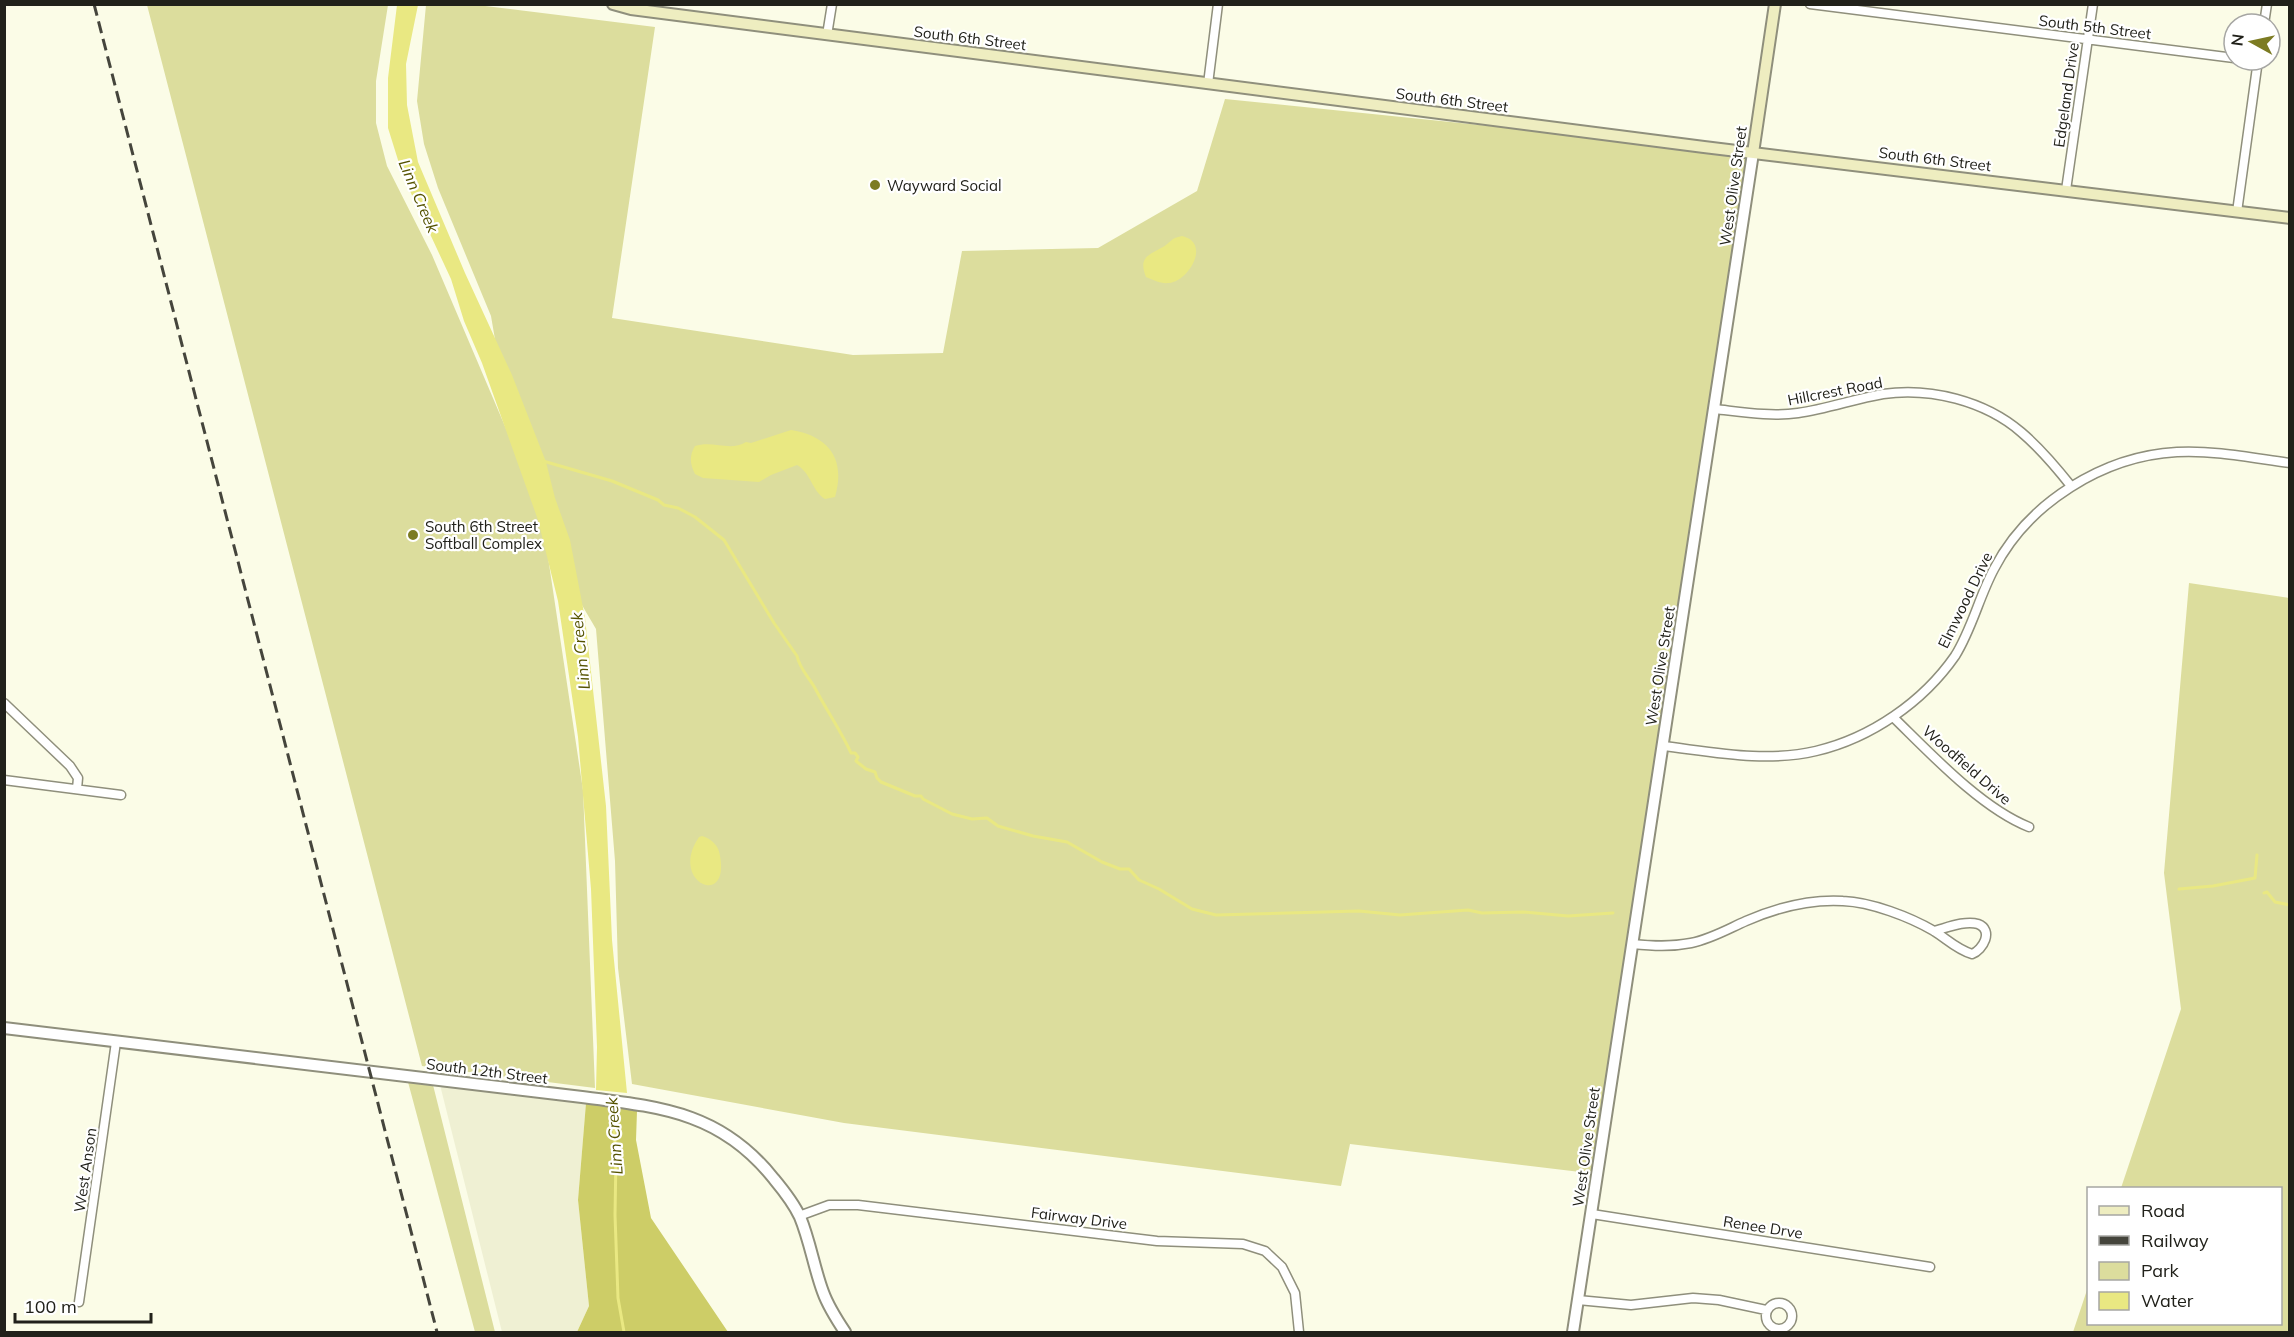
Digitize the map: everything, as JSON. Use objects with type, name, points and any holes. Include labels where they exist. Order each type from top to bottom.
[{"type":"main road","name":"South 6th Street","points":[[613,4],[631,9],[1208,84],[2289,218]]},
{"type":"main road","name":"West Olive Street","points":[[1753,153],[1775,4]]},
{"type":"street","points":[[827,35],[832,4]]},
{"type":"street","points":[[1208,84],[1218,4]]},
{"type":"street","name":"South 5th Street","points":[[1810,4],[2222,56]]},
{"type":"street","name":"Edgeland Drive","points":[[2066,190],[2093,4]]},
{"type":"street","points":[[2237,212],[2254,72]]},
{"type":"street","name":"West Olive Street","points":[[1573,1332],[1753,153]]},
{"type":"street","name":"Hillcrest Road","points":[[1715,409],[1780,415],[1799,413],[1884,394],[1944,396],[1964,401],[2003,418],[2042,450],[2071,486]]},
{"type":"street","name":"Elmwood Drive","points":[[1663,746],[1754,757],[1792,755],[1817,751],[1853,737],[1893,717],[1921,696],[1955,655],[1993,570],[2009,543],[2033,518],[2071,486],[2103,470],[2125,462],[2176,452],[2225,454],[2289,463]]},
{"type":"street","points":[[4,703],[70,766],[78,778],[76,789]]},
{"type":"street","name":"Woodfield Drive","points":[[1893,717],[1952,774],[2010,820],[2028,827]]},
{"type":"street","points":[[4,780],[121,795]]},
{"type":"street","points":[[1632,944],[1668,947],[1693,943],[1773,910],[1795,905],[1843,901],[1869,904],[1934,931],[1951,945],[1972,954],[1979,951],[1985,942],[1986,933],[1983,927],[1976,923],[1934,931]]},
{"type":"street","name":"South 12th Street","points":[[4,1028],[640,1104],[675,1111],[701,1120],[738,1143],[768,1171],[800,1216],[823,1293],[845,1332]]},
{"type":"street","name":"West Anson","points":[[79,1302],[116,1042]]},
{"type":"street","name":"Fairway Drive","points":[[800,1216],[829,1205],[858,1205],[1158,1240],[1243,1244],[1265,1251],[1282,1267],[1295,1293],[1299,1332]]},
{"type":"street","name":"Renee Drve","points":[[1592,1215],[1930,1267]]},
{"type":"street","points":[[1578,1300],[1631,1305],[1693,1298],[1719,1300],[1766,1310]]},
{"type":"shaded area","points":[[442,1083],[586,1103],[578,1200],[589,1306],[577,1332],[502,1332],[441,1089]]},
{"type":"shaded area","points":[[586,1103],[637,1111],[636,1140],[651,1218],[728,1332],[577,1332],[589,1306],[578,1200]]},
{"type":"green space","points":[[147,5],[388,5],[376,81],[376,123],[387,166],[432,255],[513,445],[491,316],[438,188],[424,144],[417,101],[426,5],[477,5],[655,27],[612,318],[853,355],[943,353],[962,251],[1098,248],[1197,191],[1225,99],[1753,153],[1597,1174],[1350,1144],[1341,1186],[844,1123],[632,1084],[618,968],[615,861],[596,629],[546,544],[583,790],[595,1088],[422,1066]]},
{"type":"green space","points":[[2189,583],[2289,598],[2289,1332],[2073,1332],[2087,1290],[2087,1325],[2282,1325],[2282,1187],[2121,1187],[2181,1009],[2164,873]]},
{"type":"green space","points":[[408,1082],[433,1085],[495,1332],[475,1332]]},
{"type":"water","points":[[397,5],[418,5],[406,64],[407,105],[418,162],[465,273],[512,375],[546,462],[555,498],[570,540],[585,618],[606,806],[612,940],[627,1093],[596,1090],[597,1047],[591,889],[578,737],[558,601],[538,520],[482,363],[464,321],[451,279],[403,176],[388,128],[388,78]]},
{"type":"water","points":[[1182,236],[1191,240],[1196,252],[1192,266],[1187,272],[1181,278],[1169,283],[1146,277],[1143,266],[1145,259],[1173,239]]},
{"type":"water","points":[[791,430],[815,438],[825,444],[831,452],[838,471],[835,497],[825,499],[821,496],[802,468],[797,465],[759,482],[703,478],[695,474],[693,470],[691,457],[695,446],[740,445]]},
{"type":"water","points":[[702,836],[714,843],[720,856],[721,872],[717,882],[710,885],[702,883],[695,877],[691,866],[691,853],[699,837]]},
{"type":"waterway","points":[[543,461],[612,481],[658,500],[664,505],[678,508],[695,517],[724,540],[774,623],[797,656],[800,666],[814,686],[851,753],[855,753],[858,757],[856,761],[866,769],[875,772],[881,782],[915,796],[921,796],[952,814],[972,819],[987,818],[998,826],[1033,836],[1067,842],[1102,862],[1120,869],[1129,869],[1139,880],[1192,909],[1216,915],[1359,911],[1400,915],[1468,910],[1482,913],[1523,912],[1568,916],[1613,913]]},
{"type":"waterway","points":[[2179,889],[2213,886],[2255,878],[2257,855]]},
{"type":"waterway","points":[[2264,893],[2267,892],[2275,902],[2290,905]]},
{"type":"waterway","name":"Linn Creek","points":[[612,1104],[616,1156],[615,1215],[618,1298],[624,1332]]},
{"type":"railway","points":[[94,4],[437,1332]]},
{"type":"place","name":"Wayward Social","points":[[875,185]]},
{"type":"place","name":"South 6th Street Softball Complex","points":[[413,535]]}]
